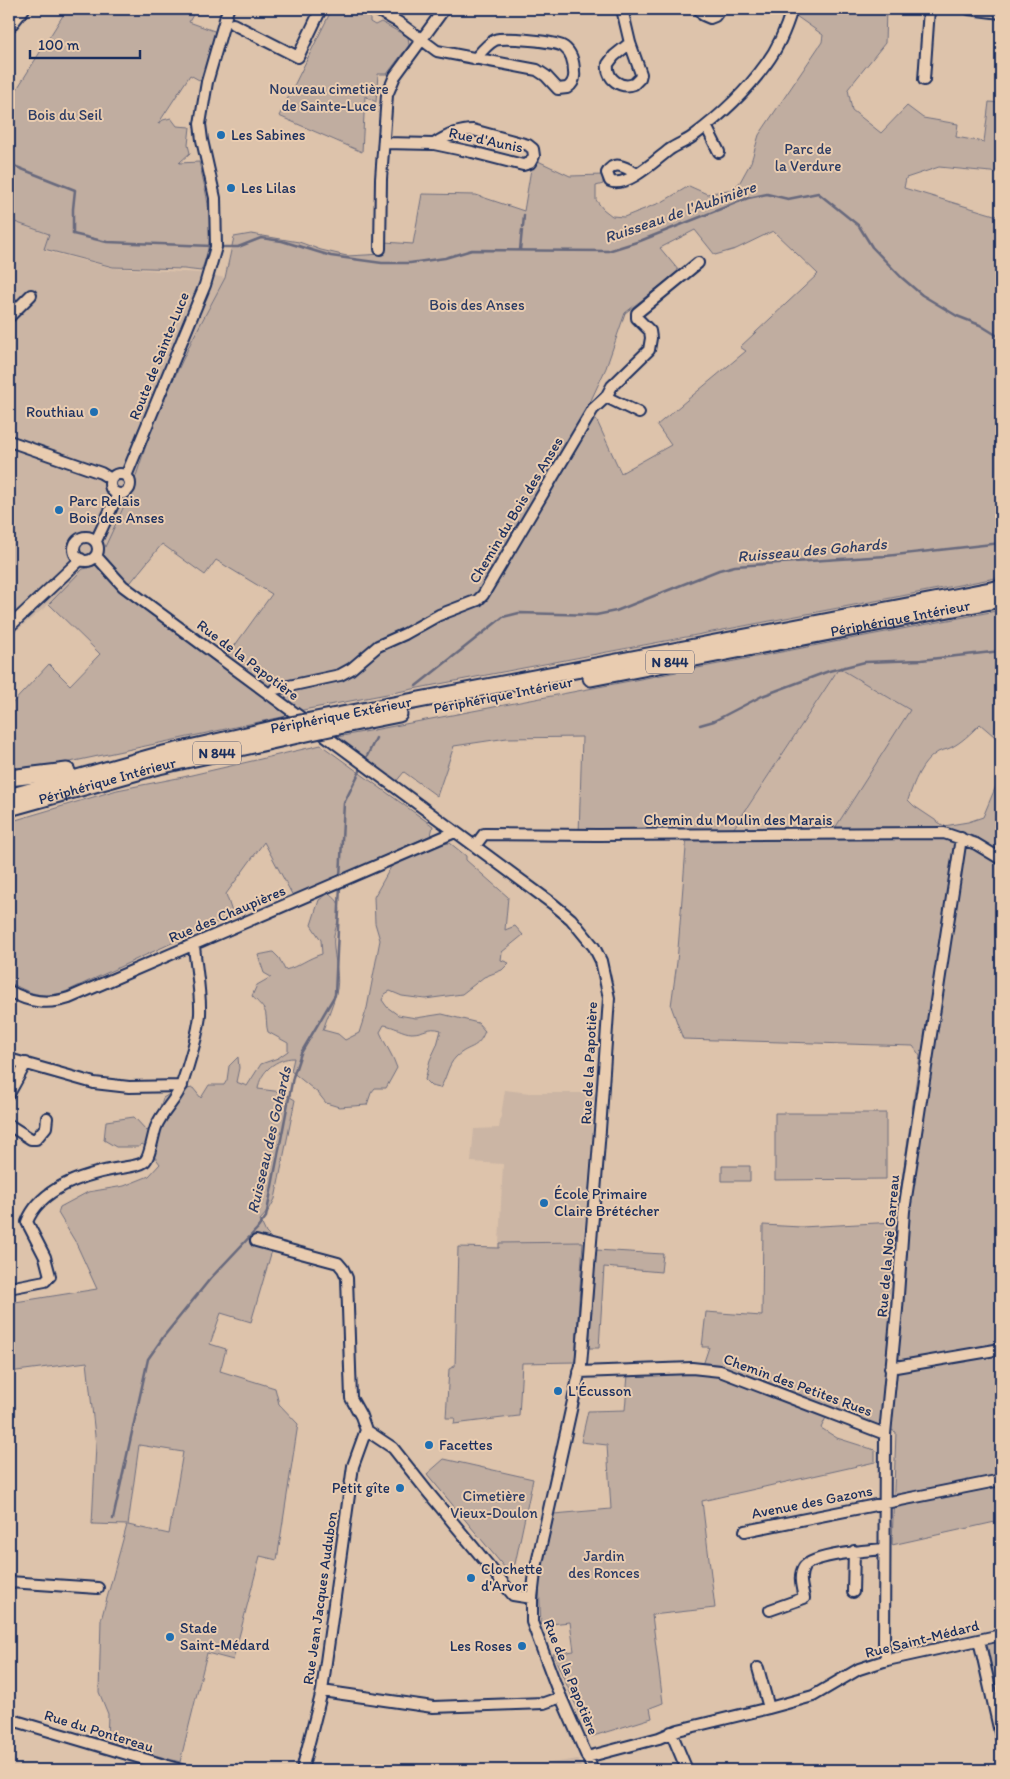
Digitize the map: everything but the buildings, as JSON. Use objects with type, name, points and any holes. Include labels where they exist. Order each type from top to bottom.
[{"type":"highway","name":"Périphérique Extérieur","points":[[335,721],[1001,588]]},
{"type":"highway","name":"Périphérique Intérieur","points":[[9,808],[159,766],[335,721],[1001,599]]},
{"type":"highway","name":"Périphérique Extérieur","points":[[9,797],[96,772],[225,739],[294,730]]},
{"type":"highway","points":[[9,778],[51,774],[85,768],[96,772]]},
{"type":"street","points":[[9,10],[20,9]]},
{"type":"street","points":[[9,28],[24,9]]},
{"type":"street","name":"Route de Sainte-Luce","points":[[126,476],[205,285],[214,252],[216,234],[215,198],[200,124],[207,82],[228,9]]},
{"type":"street","points":[[233,24],[298,57],[321,9]]},
{"type":"street","points":[[375,9],[398,22],[437,50],[475,59],[536,70],[546,76],[555,86],[562,89],[570,86],[574,77],[573,60],[559,44],[497,39],[488,45],[475,59]]},
{"type":"street","points":[[380,249],[385,103],[389,87],[398,71],[444,9]]},
{"type":"street","points":[[622,9],[630,43]]},
{"type":"street","points":[[699,9],[703,15],[710,18],[715,16],[720,9]]},
{"type":"street","points":[[637,174],[652,165],[670,149],[706,126],[746,88],[766,65],[778,45],[792,9]]},
{"type":"street","points":[[924,80],[929,9]]},
{"type":"street","points":[[969,9],[1001,13]]},
{"type":"street","points":[[706,126],[718,152]]},
{"type":"street","name":"Rue d'Aunis","points":[[384,143],[434,144],[523,165],[530,163],[534,156],[533,149],[528,145],[472,130],[449,135],[434,144]]},
{"type":"street","name":"Chemin du Bois des Anses","points":[[269,694],[275,689],[340,675],[351,669],[378,646],[405,634],[439,615],[478,600],[491,584],[530,514],[593,409],[606,397],[612,386],[649,350],[650,330],[637,318],[637,313],[698,263]]},
{"type":"street","points":[[9,317],[31,294]]},
{"type":"street","points":[[606,397],[639,413]]},
{"type":"street","points":[[9,441],[101,473],[111,479]]},
{"type":"street","points":[[116,474],[123,474],[130,483],[129,489],[124,493],[118,494],[111,488],[111,479],[116,474]]},
{"type":"street","points":[[96,542],[88,537],[82,538],[77,542],[75,550],[77,556],[81,559],[90,560],[96,556],[98,550],[96,542],[118,494]]},
{"type":"street","name":"Rue de la Papotière","points":[[96,556],[123,586],[571,919],[594,947],[601,961],[609,998],[600,1130],[579,1372],[535,1572],[532,1598],[532,1622],[560,1697],[593,1770]]},
{"type":"street","points":[[9,627],[81,559]]},
{"type":"street","name":"Rue des Chaupières","points":[[9,991],[32,1001],[46,1003],[61,1001],[194,946],[455,832]]},
{"type":"street","name":"Chemin du Moulin des Marais","points":[[475,846],[484,834],[597,836],[944,834],[976,844],[1001,858]]},
{"type":"street","name":"Rue de la Noë Garreau","points":[[887,1660],[884,1647],[884,1503],[885,1434],[890,1368],[906,1202],[961,838]]},
{"type":"street","points":[[9,1288],[46,1281],[50,1276],[45,1257],[27,1222],[36,1206],[45,1196],[57,1188],[95,1174],[146,1161],[157,1124],[182,1086],[200,1019],[194,946]]},
{"type":"street","points":[[9,1059],[94,1083],[129,1087],[182,1086]]},
{"type":"street","points":[[9,1094],[26,1064]]},
{"type":"street","points":[[9,1125],[31,1139],[36,1139],[46,1127],[47,1118]]},
{"type":"street","points":[[256,1241],[338,1263],[343,1269],[347,1278],[351,1398],[366,1430],[393,1448],[513,1595],[532,1598]]},
{"type":"street","points":[[890,1368],[1001,1350]]},
{"type":"street","name":"Chemin des Petites Rues","points":[[579,1372],[692,1368],[720,1370],[885,1434]]},
{"type":"street","name":"Rue Jean Jacques Audubon","points":[[302,1770],[322,1691],[353,1466],[366,1430]]},
{"type":"street","name":"Avenue des Gazons","points":[[745,1531],[1001,1480]]},
{"type":"street","points":[[770,1610],[804,1598],[800,1580],[804,1567],[811,1561],[854,1551],[884,1548]]},
{"type":"street","points":[[853,1592],[854,1551]]},
{"type":"street","points":[[9,1582],[98,1588]]},
{"type":"street","name":"Rue Saint-Médard","points":[[587,1757],[659,1738],[671,1732],[813,1696],[860,1669],[887,1660],[1001,1635]]},
{"type":"street","points":[[979,1640],[1001,1737]]},
{"type":"street","points":[[758,1668],[769,1708]]},
{"type":"street","points":[[322,1691],[433,1706],[544,1703],[560,1697]]},
{"type":"street","name":"Rue du Pontereau","points":[[9,1719],[181,1770]]},
{"type":"street","points":[[671,1732],[686,1770]]},
{"type":"shaded area","points":[[9,220],[49,235],[45,251],[113,268],[201,273],[225,278],[192,340],[154,421],[131,491],[105,547],[88,568],[83,570],[49,604],[9,637]]},
{"type":"shaded area","points":[[839,668],[911,710],[831,834],[730,835]]},
{"type":"shaded area","name":"École Primaire Claire Brétécher","points":[[505,1090],[530,1093],[596,1093],[583,1242],[499,1243],[503,1164],[471,1162],[474,1129],[499,1128]]},
{"type":"shaded area","points":[[578,1759],[582,1770],[540,1770],[539,1765]]},
{"type":"green space","name":"Bois du Seil","points":[[67,9],[191,9],[195,11],[189,22],[217,32],[201,81],[190,75],[158,124],[163,120],[171,118],[177,126],[190,127],[188,145],[190,153],[179,163],[199,162],[208,203],[209,244],[201,271],[113,267],[44,249],[49,234],[9,220],[9,84],[17,89]]},
{"type":"green space","name":"Nouveau cimetière de Sainte-Luce","points":[[332,9],[359,9],[370,15],[370,22],[375,25],[381,22],[408,37],[409,45],[387,74],[378,74],[376,102],[365,96],[362,152],[279,116]]},
{"type":"green space","points":[[798,9],[886,9],[885,43],[848,89],[852,110],[881,133],[907,106],[923,118],[958,124],[956,137],[984,142],[989,102],[1001,103],[1001,173],[939,167],[906,178],[904,188],[1001,217],[1001,577],[303,710],[287,716],[23,772],[9,773],[9,707],[49,664],[70,685],[100,654],[49,604],[83,569],[88,568],[105,547],[131,491],[154,421],[192,340],[225,278],[234,237],[251,234],[299,242],[321,250],[347,256],[384,254],[385,242],[413,244],[422,194],[476,195],[524,211],[531,169],[538,161],[570,176],[603,175],[603,184],[596,186],[596,200],[612,216],[624,217],[662,202],[689,186],[707,194],[733,189],[740,182],[751,162],[759,135],[822,42],[823,35],[796,16]],"holes":[[[695,230],[715,255],[736,249],[773,231],[818,274],[740,347],[746,351],[657,425],[671,445],[621,473],[597,421],[585,413],[606,368],[625,313],[679,271],[660,248]],[[162,544],[205,575],[216,560],[272,594],[220,666],[122,593]]]},
{"type":"green space","name":"Jardin des Ronces","points":[[1001,610],[1001,742],[980,724],[958,743],[938,752],[927,761],[916,780],[908,800],[944,826],[968,822],[983,817],[1001,774],[1001,1543],[995,1522],[892,1545],[896,1432],[831,1407],[821,1428],[837,1438],[875,1450],[875,1462],[702,1501],[715,1608],[652,1615],[663,1703],[650,1708],[652,1718],[590,1737],[553,1654],[574,1651],[570,1622],[541,1625],[539,1583],[554,1514],[611,1509],[607,1445],[581,1442],[588,1411],[625,1410],[628,1375],[701,1371],[709,1347],[702,1347],[706,1312],[762,1316],[763,1225],[801,1227],[896,1222],[920,1056],[913,1046],[683,1039],[671,1006],[677,962],[687,835],[579,835],[582,737],[507,738],[454,746],[437,796],[404,772],[395,783],[337,737]],"holes":[[[839,668],[910,710],[831,834],[730,834]]]},
{"type":"green space","points":[[321,745],[433,826],[431,835],[293,896],[264,842],[226,894],[233,915],[65,992],[49,995],[35,994],[9,982],[9,822],[117,790],[183,777]]},
{"type":"green space","points":[[450,843],[466,856],[466,860],[508,897],[505,930],[515,926],[523,935],[502,952],[501,960],[509,963],[502,970],[484,977],[462,994],[425,999],[402,996],[390,991],[385,994],[382,1000],[387,1007],[398,1015],[416,1018],[442,1014],[478,1023],[485,1031],[476,1045],[456,1057],[440,1088],[431,1086],[425,1080],[441,1030],[429,1029],[412,1033],[384,1025],[380,1032],[397,1068],[386,1088],[375,1088],[367,1105],[339,1107],[326,1103],[318,1093],[291,1071],[294,1058],[281,1060],[270,1067],[259,1082],[258,1089],[282,1092],[295,1100],[275,1199],[269,1210],[260,1220],[266,1233],[273,1240],[273,1247],[251,1322],[221,1313],[210,1344],[226,1349],[220,1371],[275,1388],[279,1404],[298,1424],[277,1560],[260,1556],[233,1660],[207,1653],[180,1762],[107,1742],[108,1714],[99,1692],[101,1620],[127,1525],[92,1524],[96,1445],[87,1362],[9,1372],[9,1303],[97,1289],[76,1243],[58,1213],[60,1207],[88,1192],[124,1186],[149,1176],[160,1164],[148,1148],[142,1144],[138,1147],[116,1147],[104,1140],[106,1121],[134,1117],[147,1131],[155,1120],[163,1098],[171,1093],[181,1096],[186,1089],[193,1088],[201,1098],[209,1085],[224,1085],[227,1080],[229,1066],[238,1057],[239,1068],[236,1082],[247,1086],[261,1064],[278,1058],[288,1051],[288,1043],[268,1032],[265,1010],[252,996],[257,985],[271,977],[264,973],[258,955],[273,952],[279,958],[285,970],[322,954],[321,940],[311,925],[319,900],[329,893],[337,901],[340,909],[334,935],[338,982],[323,1030],[338,1034],[345,1040],[359,1033],[367,1008],[380,940],[375,923],[374,897],[392,865],[442,844]],"holes":[[[139,1445],[183,1452],[169,1534],[128,1525]]]},
{"type":"green space","points":[[775,1113],[886,1113],[886,1179],[775,1180]]},
{"type":"green space","points":[[722,1166],[750,1166],[750,1181],[722,1181]]},
{"type":"green space","points":[[583,1242],[575,1362],[522,1363],[519,1416],[454,1424],[455,1418],[446,1418],[449,1369],[455,1366],[458,1247],[499,1248],[499,1243]]},
{"type":"green space","points":[[596,1250],[663,1254],[661,1272],[604,1267],[599,1348],[589,1348]]},
{"type":"green space","name":"Cimetière Vieux-Doulon","points":[[444,1459],[533,1479],[515,1564],[505,1568],[427,1474]]},
{"type":"green space","points":[[1001,1640],[1001,1712],[987,1644]]},
{"type":"waterway","name":"Ruisseau de l'Aubinière","points":[[9,164],[75,190],[73,234],[107,242],[212,246]]},
{"type":"waterway","name":"Ruisseau de l'Aubinière","points":[[218,247],[238,247],[261,238],[282,241],[331,256],[382,263],[410,263],[445,258],[472,250],[608,251],[640,241],[748,198],[767,194],[788,199],[818,193],[859,226],[872,247],[901,277],[922,295],[957,316],[980,325],[1001,338]]},
{"type":"waterway","points":[[523,227],[524,215]]},
{"type":"waterway","points":[[520,250],[522,230]]},
{"type":"waterway","name":"Ruisseau des Gohards","points":[[416,686],[503,617],[519,613],[596,615],[616,611],[719,570],[735,566],[886,556],[1001,543]]},
{"type":"waterway","points":[[700,725],[714,721],[762,696],[829,671],[865,662],[921,660],[1001,651]]},
{"type":"waterway","name":"Ruisseau des Gohards","points":[[364,762],[376,738]]},
{"type":"waterway","name":"Ruisseau des Gohards","points":[[340,877],[344,803],[362,767]]},
{"type":"waterway","name":"Ruisseau des Gohards","points":[[113,1519],[148,1359],[210,1279],[266,1217],[293,1077],[301,1053],[335,995],[340,885]]},
{"type":"place","name":"Les Sabines","points":[[221,135]]},
{"type":"place","name":"Les Lilas","points":[[231,188]]},
{"type":"place","name":"Routhiau","points":[[94,412]]},
{"type":"place","name":"Parc Relais Bois des Anses","points":[[59,510]]},
{"type":"place","name":"École Primaire Claire Brétécher","points":[[544,1203]]},
{"type":"place","name":"L'Écusson","points":[[558,1391]]},
{"type":"place","name":"Facettes","points":[[429,1445]]},
{"type":"place","name":"Petit gîte","points":[[400,1488]]},
{"type":"place","name":"Clochette d'Arvor","points":[[471,1578]]},
{"type":"place","name":"Stade Saint-Médard","points":[[170,1637]]},
{"type":"place","name":"Les Roses","points":[[522,1646]]},
{"type":"park label","name":"Parc de la Verdure","points":[[808,158]]},
{"type":"park label","name":"Bois des Anses","points":[[477,305]]}]
